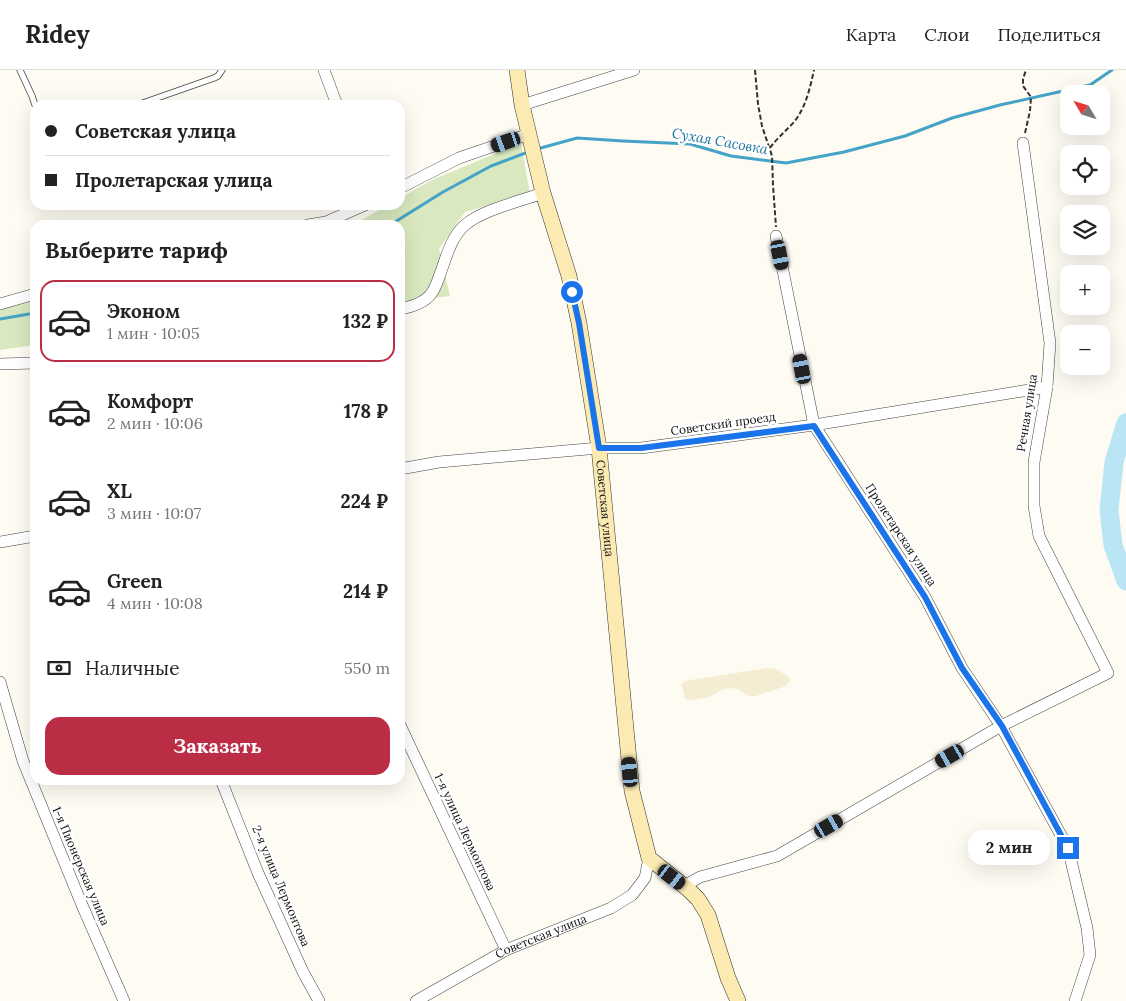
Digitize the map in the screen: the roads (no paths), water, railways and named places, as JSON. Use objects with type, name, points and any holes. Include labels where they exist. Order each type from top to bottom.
[{"type":"street","points":[[324,70],[335,100]]},
{"type":"street","points":[[405,185],[459,158],[530,136],[522,105],[517,70]]},
{"type":"street","points":[[522,105],[634,70]]},
{"type":"street","name":"Советская улица","points":[[416,1001],[506,950],[611,908],[632,895],[645,878],[649,858],[632,791],[599,448],[579,323],[569,276],[544,193],[530,136]]},
{"type":"street","name":"Речная улица","points":[[1002,726],[1108,673],[1039,536],[1034,506],[1034,462],[1047,387],[1050,343],[1023,143]]},
{"type":"street","points":[[405,308],[420,303],[430,295],[436,286],[452,241],[464,225],[472,219],[496,208],[544,193]]},
{"type":"street","points":[[331,220],[354,210]]},
{"type":"street","name":"Пролетарская улица","points":[[776,236],[814,426],[925,597],[962,668],[1002,726],[1068,848],[1087,928],[1090,955],[1075,1001]]},
{"type":"street","points":[[0,304],[30,295]]},
{"type":"street","points":[[0,364],[30,363]]},
{"type":"street","name":"Советский проезд","points":[[405,468],[439,462],[599,448],[641,448],[814,426],[1047,387]]},
{"type":"street","points":[[0,542],[30,537]]},
{"type":"street","name":"1-я Пионерская улица","points":[[0,682],[23,761],[30,778]]},
{"type":"street","points":[[684,886],[700,877],[777,856],[1002,726]]},
{"type":"street","name":"1-я улица Лермонтова","points":[[405,735],[506,950]]},
{"type":"street","name":"1-я Пионерская улица","points":[[33,785],[124,1001]]},
{"type":"street","name":"2-я улица Лермонтова","points":[[223,785],[258,873],[303,972],[319,1001]]},
{"type":"street","points":[[649,858],[698,899],[708,915],[728,978],[738,1001]]},
{"type":"lane","points":[[20,70],[33,100]]},
{"type":"lane","points":[[151,100],[214,78],[222,70]]},
{"type":"waterway","name":"Сухая Сасовка","points":[[537,149],[577,138],[690,144],[731,156],[786,163],[844,152],[905,136],[952,118],[1090,85],[1112,70]]},
{"type":"waterway","name":"Сухая Сасовка","points":[[398,220],[443,192],[491,166],[528,152]]},
{"type":"waterway","name":"Сухая Сасовка","points":[[0,319],[30,314]]},
{"type":"waterway","points":[[1126,423],[1114,462],[1109,510],[1113,545],[1126,581]]}]
